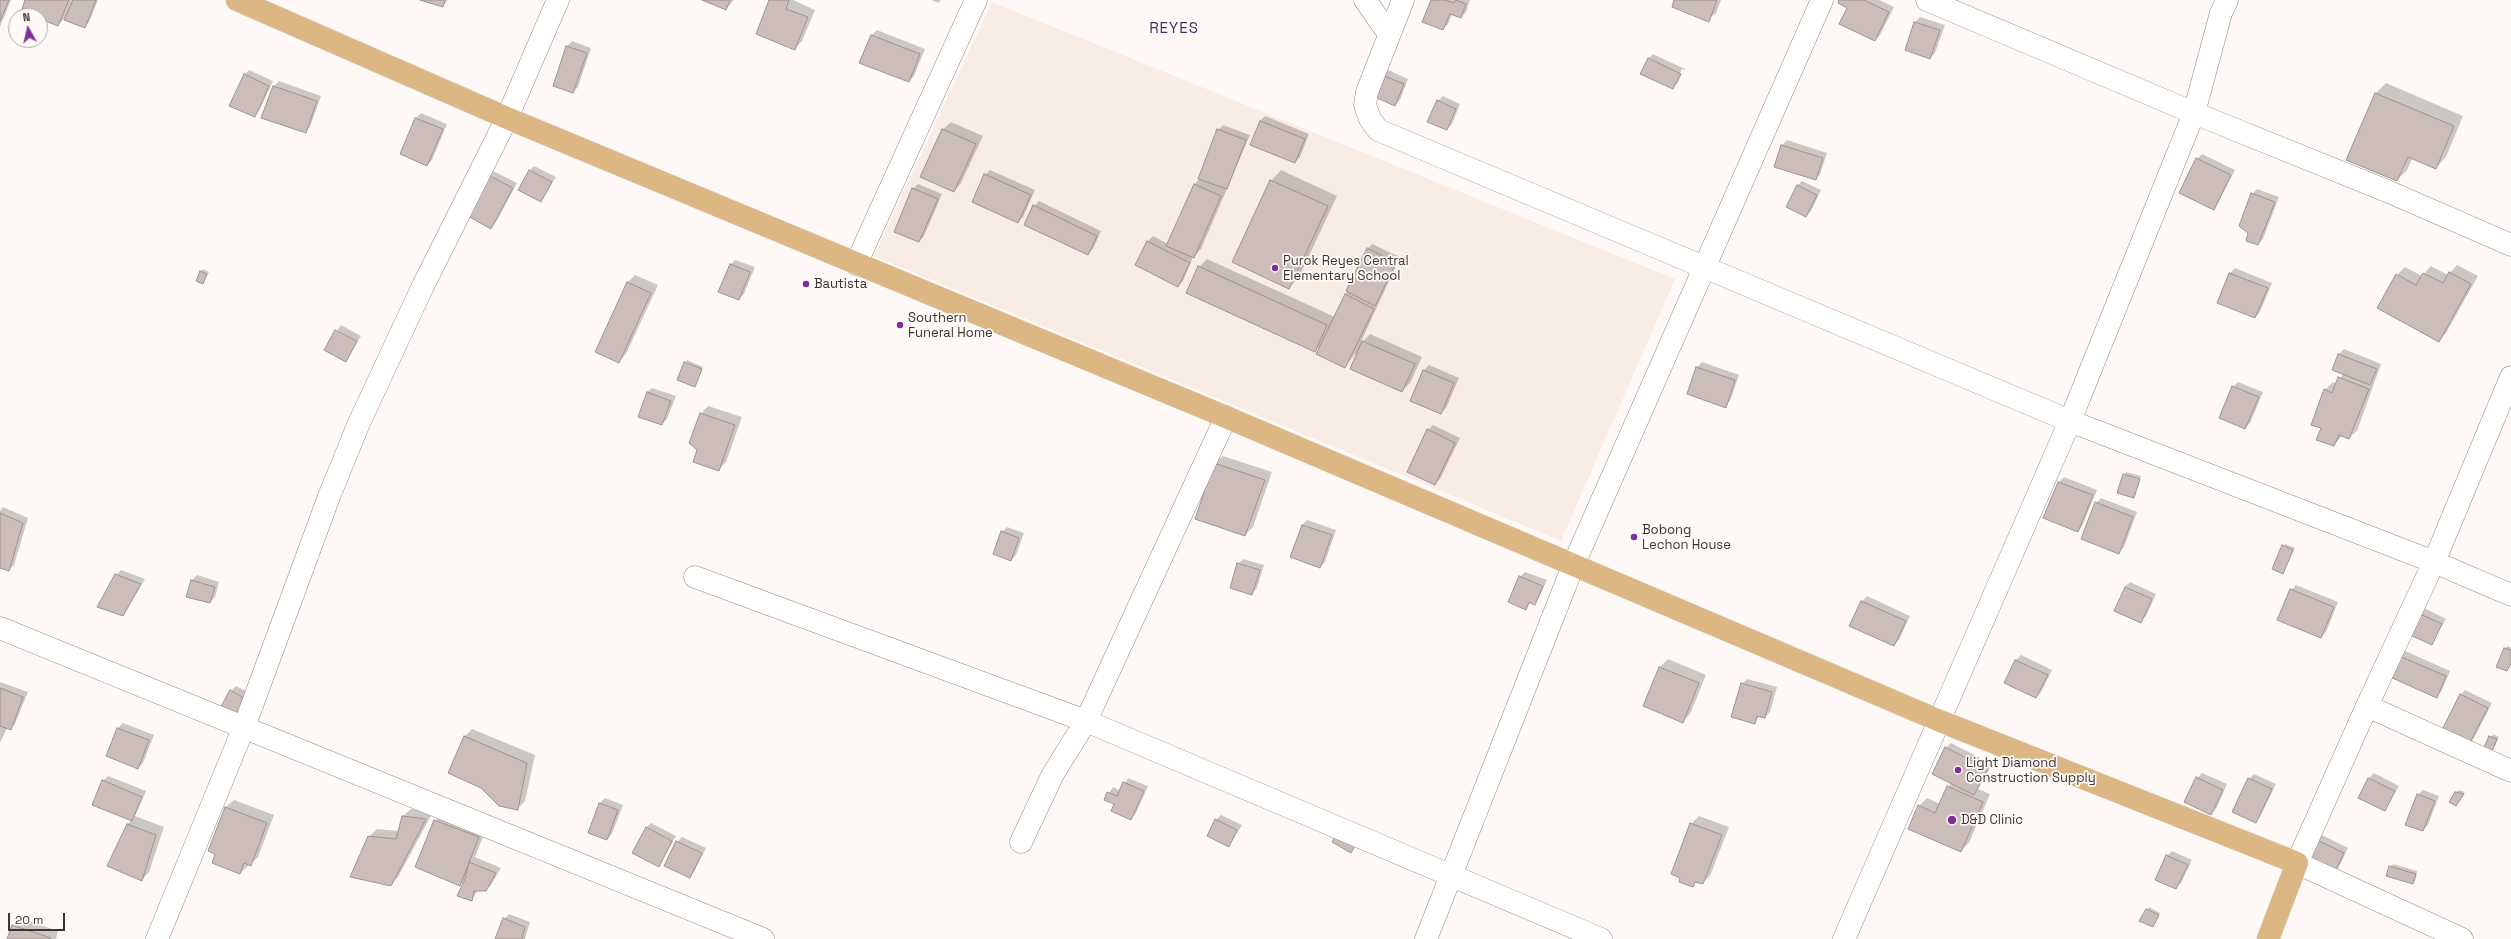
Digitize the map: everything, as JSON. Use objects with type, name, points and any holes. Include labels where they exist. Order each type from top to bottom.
[{"type":"main road","points":[[237,0],[507,118],[1226,417],[1940,721],[2297,863],[2268,939]]},
{"type":"street","points":[[157,939],[244,727],[330,494],[359,423],[422,288],[507,118],[558,0]]},
{"type":"street","points":[[856,264],[976,0]]},
{"type":"street","points":[[1366,0],[1389,34]]},
{"type":"street","points":[[1403,0],[1367,92],[1365,105],[1370,119],[1378,130],[2070,421],[2434,562],[2511,595]]},
{"type":"street","points":[[1426,939],[1573,566],[1822,0]]},
{"type":"street","points":[[1927,0],[2194,113],[2387,191],[2511,245]]},
{"type":"street","points":[[1844,939],[2070,421],[2194,113],[2221,13],[2227,0]]},
{"type":"street","points":[[2462,939],[2297,863],[2367,706],[2434,562],[2511,377]]},
{"type":"street","points":[[1021,842],[1053,774],[1086,721],[1226,417]]},
{"type":"street","points":[[695,577],[1086,721],[1601,939]]},
{"type":"street","points":[[0,628],[763,939]]},
{"type":"street","points":[[2367,706],[2511,770]]},
{"type":"shaded area","name":"Purok Reyes Central Elementary School","points":[[992,2],[1675,279],[1561,541],[874,256]]},
{"type":"building","points":[[0,0],[9,0],[0,21]]},
{"type":"building","points":[[25,0],[69,0],[58,26],[48,22],[48,8],[22,8]]},
{"type":"building","points":[[73,0],[96,0],[85,28],[64,20]]},
{"type":"building","points":[[420,0],[445,0],[443,7]]},
{"type":"building","points":[[702,0],[730,0],[726,10]]},
{"type":"building","points":[[769,0],[789,0],[786,9],[808,17],[795,50],[756,34]]},
{"type":"building","points":[[1431,0],[1445,0],[1454,3],[1456,0],[1466,4],[1461,18],[1450,14],[1443,30],[1422,22]]},
{"type":"building","points":[[1674,0],[1717,0],[1709,22],[1672,7]]},
{"type":"building","points":[[1839,0],[1864,0],[1889,12],[1875,41],[1839,24],[1847,8],[1838,3]]},
{"type":"building","points":[[1914,22],[1940,30],[1930,59],[1905,50]]},
{"type":"building","points":[[871,35],[920,54],[909,82],[859,63]]},
{"type":"building","points":[[566,46],[587,53],[573,93],[553,86]]},
{"type":"building","points":[[1648,58],[1681,74],[1673,89],[1640,74]]},
{"type":"building","points":[[244,74],[269,86],[255,117],[229,106]]},
{"type":"building","points":[[1382,75],[1404,84],[1395,106],[1373,96]]},
{"type":"building","points":[[273,86],[317,101],[306,133],[261,118]]},
{"type":"building","points":[[2375,93],[2454,126],[2436,169],[2408,157],[2397,181],[2346,160]]},
{"type":"building","points":[[1437,100],[1456,109],[1447,130],[1427,122]]},
{"type":"building","points":[[415,118],[443,129],[427,166],[400,154]]},
{"type":"building","points":[[1260,121],[1305,139],[1295,163],[1250,145]]},
{"type":"building","points":[[942,129],[976,144],[954,192],[920,177]]},
{"type":"building","points":[[1217,129],[1246,140],[1227,189],[1198,179]]},
{"type":"building","points":[[1781,145],[1823,158],[1816,180],[1774,167]]},
{"type":"building","points":[[2196,158],[2231,175],[2214,210],[2179,193]]},
{"type":"building","points":[[529,170],[552,182],[541,202],[518,190]]},
{"type":"building","points":[[984,174],[1031,195],[1018,223],[972,202]]},
{"type":"building","points":[[488,175],[513,188],[491,229],[466,215]]},
{"type":"building","points":[[1270,180],[1328,206],[1289,289],[1232,262]]},
{"type":"building","points":[[1194,184],[1221,196],[1194,258],[1166,246]]},
{"type":"building","points":[[1797,185],[1817,195],[1806,217],[1786,207]]},
{"type":"building","points":[[912,188],[938,199],[919,242],[894,232]]},
{"type":"building","points":[[2251,193],[2275,202],[2258,245],[2246,241],[2248,233],[2239,226]]},
{"type":"building","points":[[1033,205],[1097,236],[1088,255],[1024,225]]},
{"type":"building","points":[[1147,241],[1190,263],[1178,287],[1135,265]]},
{"type":"building","points":[[1367,248],[1396,263],[1375,306],[1346,291]]},
{"type":"building","points":[[730,264],[750,272],[739,300],[718,292]]},
{"type":"building","points":[[1198,266],[1327,325],[1315,352],[1186,293]]},
{"type":"building","points":[[200,271],[207,274],[203,284],[196,281]]},
{"type":"building","points":[[2449,272],[2471,284],[2439,342],[2377,308],[2396,274],[2416,285],[2423,273],[2443,283]]},
{"type":"building","points":[[2229,273],[2268,288],[2255,318],[2217,303]]},
{"type":"building","points":[[627,282],[651,293],[619,363],[595,352]]},
{"type":"building","points":[[1345,294],[1374,309],[1345,368],[1316,354]]},
{"type":"building","points":[[335,330],[357,341],[346,362],[324,350]]},
{"type":"building","points":[[1362,341],[1415,364],[1402,392],[1350,369]]},
{"type":"building","points":[[2338,354],[2377,369],[2370,385],[2332,370]]},
{"type":"building","points":[[684,362],[702,369],[695,387],[677,380]]},
{"type":"building","points":[[1696,367],[1735,380],[1726,408],[1687,394]]},
{"type":"building","points":[[1423,370],[1454,383],[1441,414],[1410,401]]},
{"type":"building","points":[[2338,377],[2369,389],[2349,439],[2339,435],[2334,446],[2316,440],[2321,428],[2311,425],[2324,389],[2332,393]]},
{"type":"building","points":[[2232,386],[2259,397],[2245,429],[2219,418]]},
{"type":"building","points":[[647,392],[671,401],[662,425],[638,417]]},
{"type":"building","points":[[700,413],[735,425],[719,471],[693,462],[697,450],[689,443]]},
{"type":"building","points":[[1427,429],[1455,443],[1435,485],[1407,472]]},
{"type":"building","points":[[1214,463],[1265,480],[1245,536],[1195,519]]},
{"type":"building","points":[[2123,474],[2140,479],[2134,498],[2117,493]]},
{"type":"building","points":[[2058,482],[2093,495],[2078,532],[2043,518]]},
{"type":"building","points":[[2095,502],[2133,517],[2119,554],[2081,539]]},
{"type":"building","points":[[0,513],[23,523],[9,571],[0,568]]},
{"type":"building","points":[[1302,525],[1332,535],[1320,568],[1290,557]]},
{"type":"building","points":[[1001,531],[1019,538],[1011,561],[993,554]]},
{"type":"building","points":[[2282,545],[2293,550],[2283,574],[2272,569]]},
{"type":"building","points":[[1237,563],[1260,570],[1252,595],[1230,588]]},
{"type":"building","points":[[115,574],[141,584],[123,616],[97,607]]},
{"type":"building","points":[[1519,576],[1543,586],[1535,605],[1529,602],[1526,610],[1508,602]]},
{"type":"building","points":[[191,580],[215,587],[210,603],[186,597]]},
{"type":"building","points":[[2125,587],[2152,599],[2141,623],[2114,611]]},
{"type":"building","points":[[2290,589],[2334,607],[2321,638],[2277,620]]},
{"type":"building","points":[[1861,601],[1906,621],[1894,646],[1849,626]]},
{"type":"building","points":[[2418,613],[2442,624],[2432,645],[2408,634]]},
{"type":"building","points":[[2504,648],[2511,650],[2511,663],[2507,671],[2496,667]]},
{"type":"building","points":[[2399,656],[2446,676],[2437,698],[2390,677]]},
{"type":"building","points":[[2015,660],[2048,675],[2036,698],[2004,683]]},
{"type":"building","points":[[1659,667],[1699,683],[1683,723],[1643,706]]},
{"type":"building","points":[[1741,683],[1772,692],[1765,718],[1757,716],[1755,724],[1731,717]]},
{"type":"building","points":[[0,688],[23,697],[11,730],[0,726]]},
{"type":"building","points":[[230,690],[246,699],[237,718],[219,710]]},
{"type":"building","points":[[2460,694],[2488,708],[2468,746],[2441,732]]},
{"type":"building","points":[[117,728],[149,740],[138,769],[106,756]]},
{"type":"building","points":[[464,736],[527,763],[518,810],[499,806],[481,788],[448,773]]},
{"type":"building","points":[[2489,736],[2497,739],[2490,756],[2482,752]]},
{"type":"building","points":[[1945,747],[1988,769],[1974,795],[1932,774]]},
{"type":"building","points":[[2196,777],[2223,790],[2211,815],[2184,802]]},
{"type":"building","points":[[2248,778],[2272,789],[2256,823],[2232,812]]},
{"type":"building","points":[[2368,778],[2395,791],[2385,811],[2358,798]]},
{"type":"building","points":[[102,780],[142,797],[132,821],[92,805]]},
{"type":"building","points":[[1123,782],[1144,791],[1131,820],[1111,811],[1114,804],[1104,800],[1107,792],[1117,796]]},
{"type":"building","points":[[1947,786],[1983,802],[1961,852],[1908,829],[1918,805],[1935,813]]},
{"type":"building","points":[[2455,792],[2464,794],[2456,806],[2449,802]]},
{"type":"building","points":[[2417,794],[2435,801],[2423,831],[2405,825]]},
{"type":"building","points":[[599,803],[618,810],[607,840],[588,833]]},
{"type":"building","points":[[225,807],[267,823],[251,866],[244,863],[240,874],[212,863],[215,854],[208,851]]},
{"type":"building","points":[[402,816],[426,819],[391,886],[350,877],[368,836],[396,839]]},
{"type":"building","points":[[1215,819],[1237,830],[1229,847],[1207,836]]},
{"type":"building","points":[[434,820],[479,837],[460,886],[415,867]]},
{"type":"building","points":[[1690,823],[1722,835],[1703,884],[1695,882],[1693,887],[1679,882],[1680,878],[1671,874]]},
{"type":"building","points":[[127,824],[156,835],[142,881],[107,866]]},
{"type":"building","points":[[646,827],[672,841],[659,867],[632,853]]},
{"type":"building","points":[[1338,832],[1357,842],[1351,853],[1332,842]]},
{"type":"building","points":[[2317,840],[2344,853],[2333,875],[2306,862]]},
{"type":"building","points":[[676,841],[702,853],[690,878],[664,866]]},
{"type":"building","points":[[2166,855],[2188,865],[2176,889],[2155,880]]},
{"type":"building","points":[[469,862],[496,873],[486,891],[474,891],[472,901],[457,896],[465,879]]},
{"type":"building","points":[[2389,866],[2416,874],[2413,884],[2386,876]]},
{"type":"building","points":[[2146,909],[2159,915],[2153,927],[2139,921]]},
{"type":"building","points":[[503,918],[525,927],[522,939],[495,939]]},
{"type":"building","points":[[12,925],[51,938],[51,939],[7,939]]},
{"type":"place","name":"Purok Reyes Central Elementary School","points":[[1275,268]]},
{"type":"place","name":"Bautista","points":[[806,284]]},
{"type":"place","name":"Southern Funeral Home","points":[[900,325]]},
{"type":"place","name":"Bobong Lechon House","points":[[1634,537]]},
{"type":"place","name":"Light Diamond Construction Supply","points":[[1958,770]]},
{"type":"place","name":"D&D Clinic","points":[[1952,820]]},
{"type":"district","name":"REYES","points":[[1174,29]]}]
